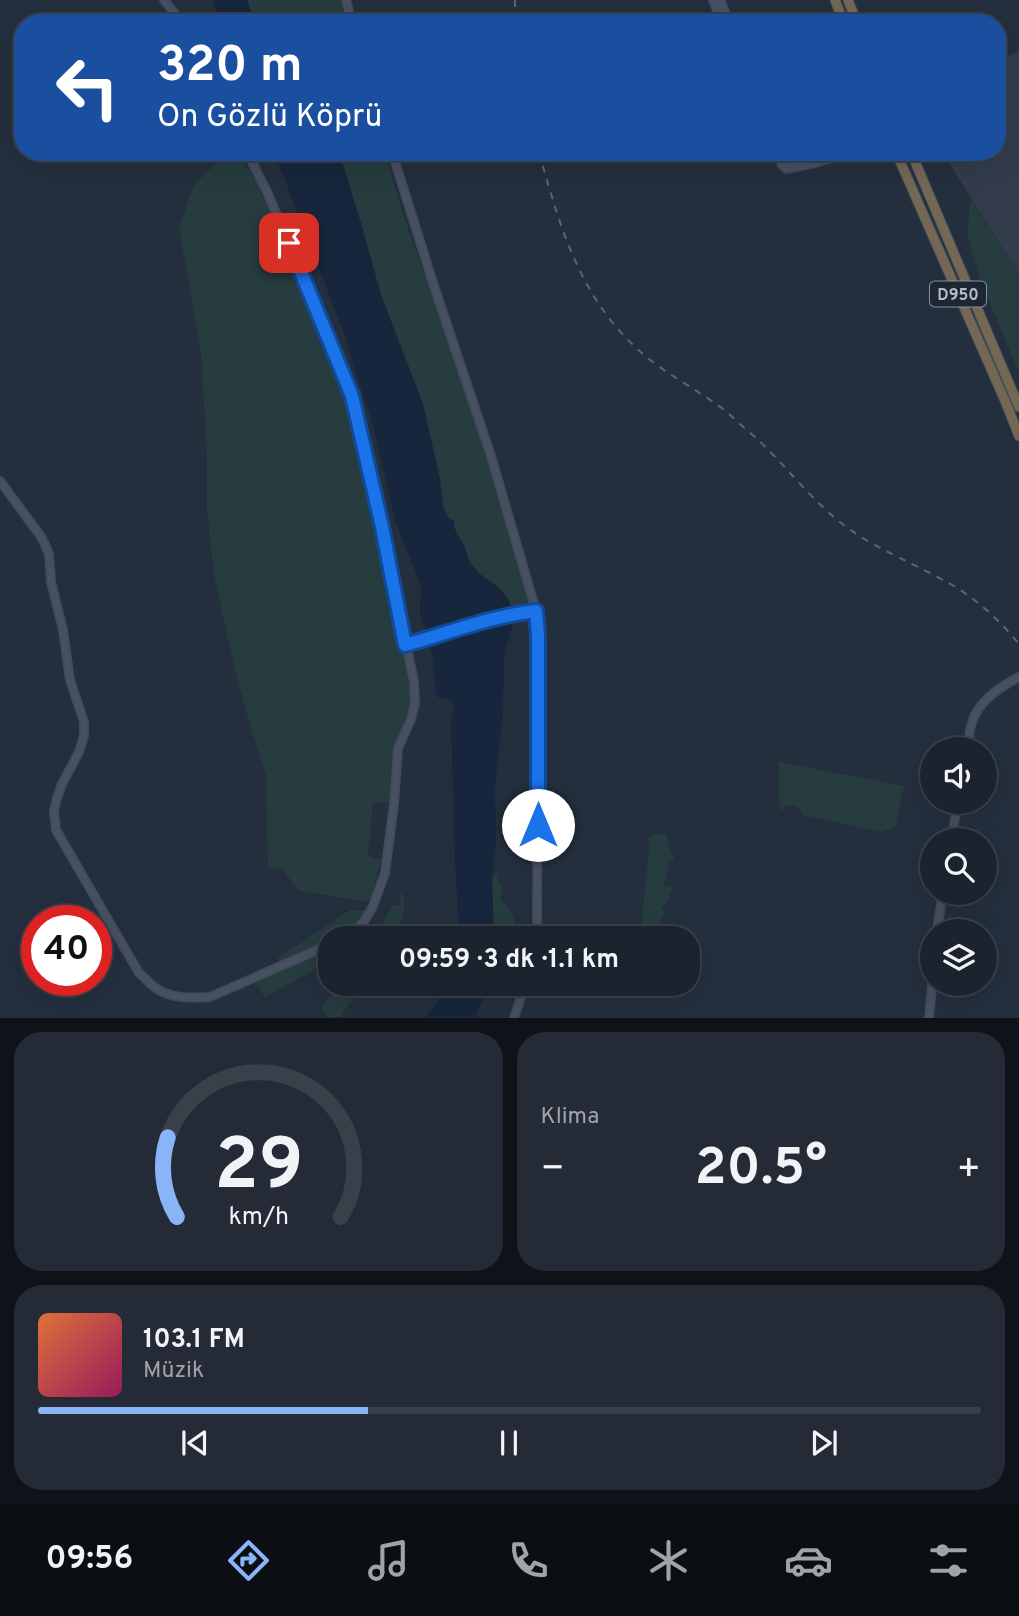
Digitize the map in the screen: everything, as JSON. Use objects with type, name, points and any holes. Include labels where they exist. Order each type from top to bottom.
[{"type":"highway","name":"D950","points":[[900,161],[1019,436]]},
{"type":"highway","name":"D950","points":[[915,161],[1019,407]]},
{"type":"street","points":[[164,0],[175,14]]},
{"type":"street","points":[[252,161],[268,194],[352,396],[408,644],[414,682],[415,702],[411,719],[398,748],[385,873],[373,906],[360,926]]},
{"type":"street","points":[[395,161],[493,464],[536,611],[537,926]]},
{"type":"street","points":[[780,161],[786,169],[822,161]]},
{"type":"street","points":[[0,481],[42,538],[49,554],[51,582],[63,630],[70,680],[83,722],[79,752],[57,798],[54,811],[56,830],[139,973],[156,989],[173,996],[210,997],[318,950]]},
{"type":"street","points":[[408,644],[474,623],[536,611]]},
{"type":"street","points":[[970,737],[979,708],[994,693],[1019,677]]},
{"type":"street","points":[[514,1017],[521,996]]},
{"type":"street","points":[[929,1017],[931,996]]},
{"type":"shaded area","points":[[213,0],[247,0],[252,14],[217,14]]},
{"type":"shaded area","points":[[1019,50],[1019,274],[948,161],[1006,161],[1006,58]]},
{"type":"shaded area","points":[[277,161],[342,161],[381,295],[423,404],[440,479],[443,507],[454,521],[471,564],[506,595],[512,609],[512,627],[504,657],[503,715],[495,787],[494,926],[458,926],[451,721],[454,704],[451,699],[439,698],[436,695],[433,660],[420,614],[421,586],[395,521],[374,429],[344,334]]},
{"type":"shaded area","points":[[442,996],[483,996],[476,1017],[426,1017]]},
{"type":"green space","points":[[247,0],[340,0],[344,14],[252,14]]},
{"type":"green space","points":[[242,161],[254,178],[289,252],[341,380],[358,439],[406,664],[410,705],[395,747],[389,802],[373,803],[368,855],[381,859],[372,896],[366,902],[298,890],[283,870],[268,867],[266,776],[233,662],[214,574],[207,510],[207,455],[201,353],[179,227],[194,185],[216,163]]},
{"type":"green space","points":[[342,161],[387,161],[479,434],[524,577],[528,608],[513,612],[503,591],[472,565],[443,507],[440,479],[423,404],[381,295]]},
{"type":"green space","points":[[971,199],[1019,274],[1019,373],[979,277],[967,232]]},
{"type":"green space","points":[[779,762],[904,786],[896,825],[881,832],[803,815],[794,806],[780,809]]},
{"type":"green space","points":[[654,834],[666,834],[675,860],[669,862],[664,886],[674,886],[665,906],[662,907],[665,911],[659,926],[641,926],[648,838]]},
{"type":"green space","points":[[498,873],[497,881],[503,887],[500,900],[509,908],[515,926],[494,926],[492,876]]},
{"type":"green space","points":[[401,890],[404,909],[398,926],[381,926],[392,906],[400,904]]},
{"type":"green space","points":[[350,910],[370,910],[356,926],[326,926]]},
{"type":"green space","points":[[318,931],[318,948],[280,964],[278,958]]},
{"type":"green space","points":[[318,953],[318,964],[311,972],[265,997],[255,983]]},
{"type":"green space","points":[[331,996],[355,996],[340,1017],[328,1017],[321,1006]]},
{"type":"railway","points":[[515,0],[515,14]]},
{"type":"railway","points":[[542,161],[556,210],[577,265],[607,315],[626,338],[658,366],[727,412],[768,449],[843,525],[971,597],[1019,644]]},
{"type":"route","points":[[289,243],[352,396],[405,645],[474,623],[536,611],[538,825]]}]
